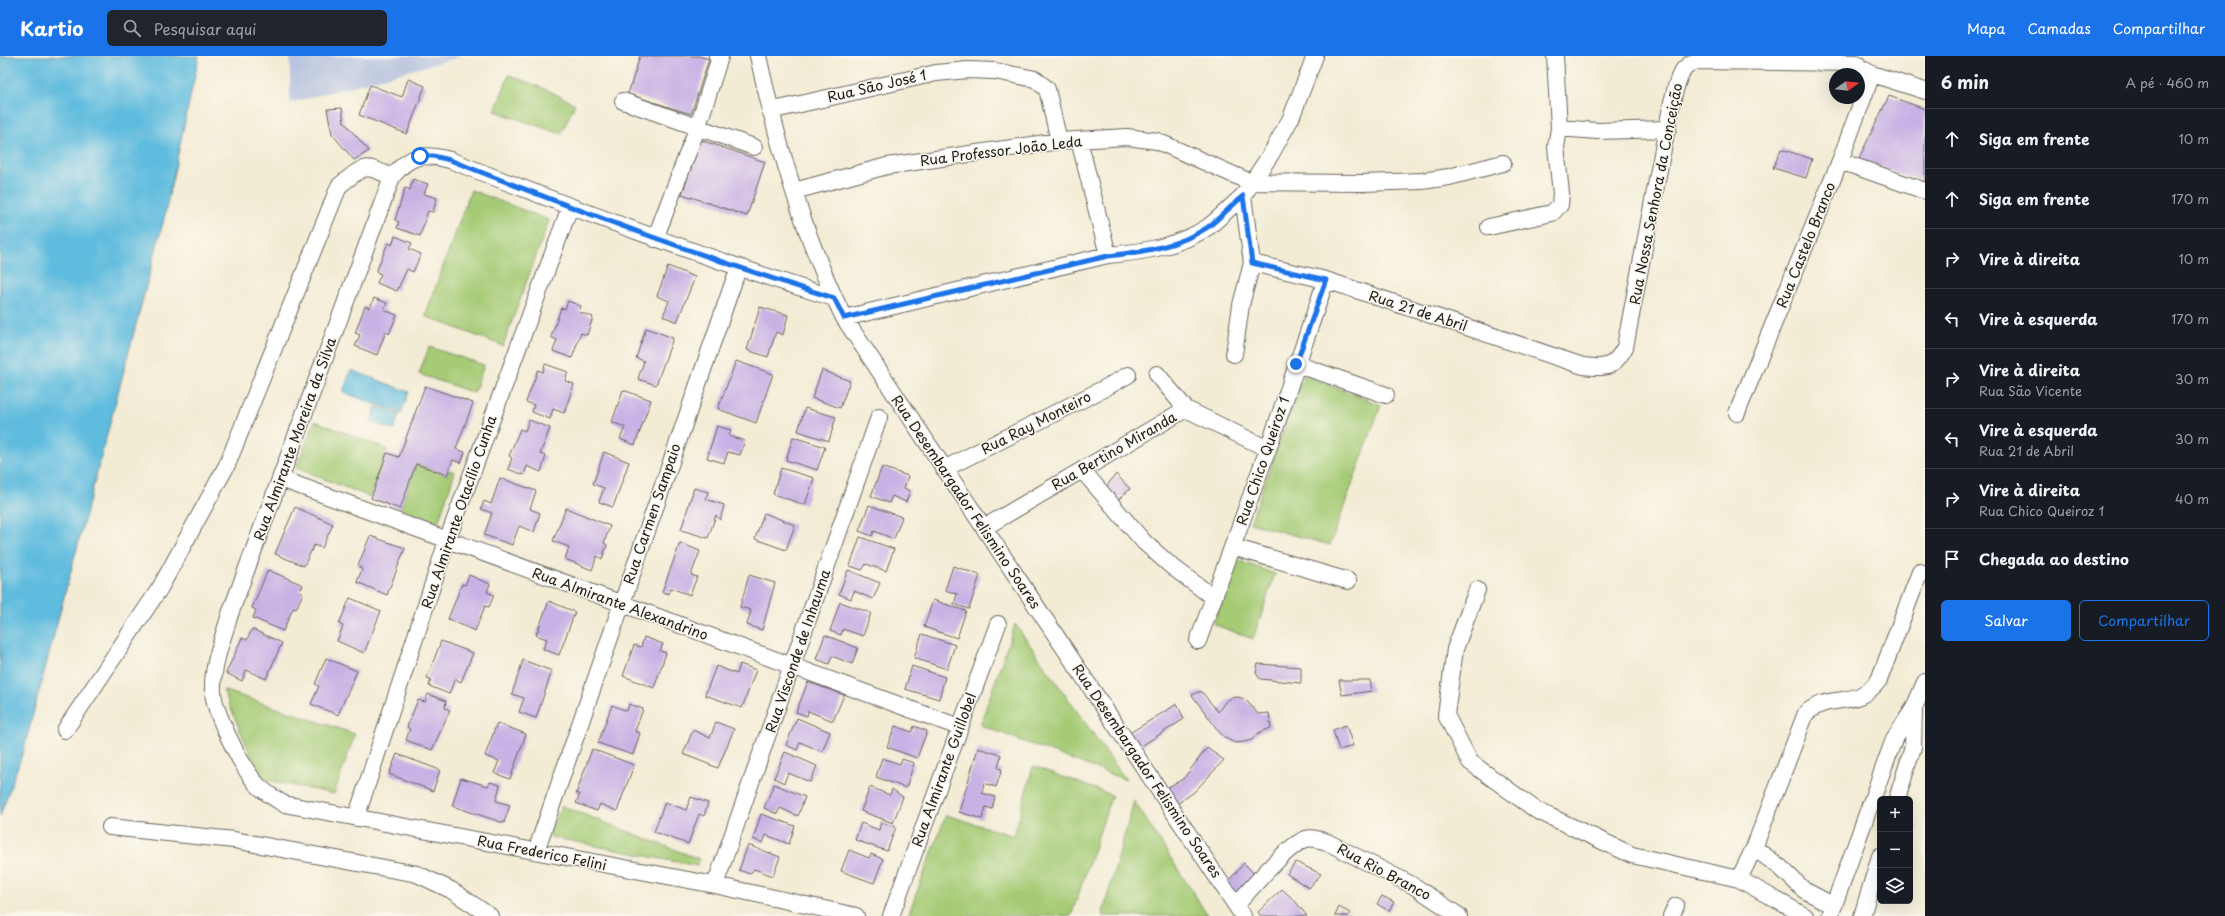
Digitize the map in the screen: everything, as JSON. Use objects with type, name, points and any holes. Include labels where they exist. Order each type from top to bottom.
[{"type":"street","points":[[655,239],[698,126],[720,57],[717,56]]},
{"type":"street","name":"Rua Desembargador Felismino Soares","points":[[758,56],[770,110],[803,220],[834,298],[844,318],[944,469],[985,527],[1239,911]]},
{"type":"street","points":[[844,318],[1108,256],[1145,251],[1170,245],[1207,227],[1243,196],[1250,182],[1271,154],[1291,118],[1315,56]]},
{"type":"street","points":[[1489,227],[1552,213],[1557,210],[1560,205],[1561,193],[1556,147],[1559,128],[1555,56]]},
{"type":"street","points":[[1856,60],[1872,74],[1925,91]]},
{"type":"street","name":"Rua Nossa Senhora da Conceição","points":[[1583,366],[1596,368],[1610,366],[1619,358],[1625,347],[1672,102],[1683,68],[1688,64],[1697,61],[1856,60]]},
{"type":"street","name":"Rua São José 1","points":[[770,110],[936,73],[968,70],[996,71],[1035,79],[1047,89],[1059,141]]},
{"type":"street","name":"Rua Castelo Branco","points":[[1737,414],[1840,161],[1872,74]]},
{"type":"street","points":[[623,101],[698,126],[754,147]]},
{"type":"street","points":[[1559,128],[1597,131],[1668,129]]},
{"type":"street","name":"Rua Professor João Leda","points":[[794,191],[887,166],[1059,141],[1127,137],[1157,141],[1250,182]]},
{"type":"street","points":[[1079,140],[1108,256]]},
{"type":"street","name":"Rua Almirante Moreira da Silva","points":[[243,766],[224,724],[213,692],[215,665],[230,614],[392,177],[401,165],[420,156],[433,156],[450,160],[570,207],[738,269],[834,298]]},
{"type":"street","points":[[1840,161],[1925,191]]},
{"type":"street","points":[[1250,182],[1362,184],[1422,182],[1449,177],[1503,163]]},
{"type":"street","points":[[65,730],[160,588],[227,465],[339,186],[361,168],[371,167],[392,177]]},
{"type":"street","points":[[1234,354],[1242,305],[1252,263],[1243,196]]},
{"type":"street","name":"Rua Almirante Otacílio Cunha","points":[[356,818],[447,541],[570,207]]},
{"type":"street","name":"Rua 21 de Abril","points":[[1252,263],[1326,280],[1583,366]]},
{"type":"street","name":"Rua Carmen Sampaio","points":[[536,851],[620,604],[738,269]]},
{"type":"street","name":"Rua Chico Queiroz 1","points":[[1198,641],[1268,449],[1326,280]]},
{"type":"street","points":[[1296,364],[1386,395]]},
{"type":"street","points":[[1157,374],[1186,409]]},
{"type":"street","name":"Rua Ray Monteiro","points":[[944,469],[1128,375]]},
{"type":"street","name":"Rua Bertino Miranda","points":[[985,527],[1186,409],[1268,449]]},
{"type":"street","name":"Rua Visconde de Inhauma","points":[[715,885],[793,667],[879,417]]},
{"type":"street","points":[[1082,470],[1144,542],[1170,565],[1214,598]]},
{"type":"street","name":"Rua Almirante Alexandrino","points":[[281,479],[447,541],[959,727]]},
{"type":"street","points":[[1233,547],[1348,581]]},
{"type":"street","points":[[1739,879],[1754,848],[1806,712],[1817,704],[1853,699],[1869,692],[1878,680],[1920,572]]},
{"type":"street","points":[[1477,590],[1455,649],[1446,715],[1470,762],[1536,810],[1632,855],[1739,879],[1805,916]]},
{"type":"street","name":"Rua Almirante Guillobel","points":[[891,916],[998,624]]},
{"type":"street","points":[[1754,848],[1780,867],[1804,890],[1832,911],[1894,739],[1914,708],[1925,682]]},
{"type":"street","points":[[1898,796],[1913,747],[1914,708]]},
{"type":"street","name":"Rua Frederico Felini","points":[[243,766],[256,783],[272,797],[284,804],[715,885],[856,916]]},
{"type":"street","points":[[110,826],[234,840],[417,874],[437,882],[490,916]]},
{"type":"street","name":"Rua Rio Branco","points":[[1239,911],[1278,861],[1297,845],[1313,838],[1327,842],[1414,886],[1459,916]]},
{"type":"street","points":[[1862,916],[1877,866]]},
{"type":"shaded area","points":[[290,56],[463,56],[290,103]]},
{"type":"green space","points":[[509,75],[545,89],[575,104],[561,134],[495,111]]},
{"type":"green space","points":[[471,190],[549,220],[503,346],[425,316]]},
{"type":"green space","points":[[429,347],[484,365],[474,393],[419,374]]},
{"type":"green space","points":[[1304,375],[1381,405],[1330,545],[1250,523]]},
{"type":"green space","points":[[315,421],[387,449],[370,497],[296,468]]},
{"type":"green space","points":[[416,464],[447,475],[449,470],[455,472],[438,523],[400,509]]},
{"type":"green space","points":[[1237,560],[1275,574],[1253,639],[1213,624]]},
{"type":"green space","points":[[1015,624],[1126,780],[980,725]]},
{"type":"green space","points":[[223,690],[355,734],[334,794],[267,780],[258,772]]},
{"type":"green space","points":[[1033,766],[1112,795],[1071,916],[908,916],[946,815],[1014,836]]},
{"type":"green space","points":[[1134,801],[1208,916],[1102,916]]},
{"type":"green space","points":[[562,806],[699,859],[697,866],[551,837],[549,834]]},
{"type":"water","points":[[0,56],[199,56],[164,219],[23,752],[0,816]]},
{"type":"water","points":[[351,370],[409,392],[401,414],[343,392]]},
{"type":"water","points":[[376,407],[399,415],[394,430],[371,422]]},
{"type":"building","points":[[640,56],[699,56],[709,59],[691,114],[628,94]]},
{"type":"building","points":[[408,79],[425,86],[407,134],[359,115],[370,85],[402,97]]},
{"type":"building","points":[[1889,96],[1925,109],[1925,182],[1858,160]]},
{"type":"building","points":[[342,108],[344,122],[369,151],[354,160],[332,134],[327,109]]},
{"type":"building","points":[[701,140],[765,162],[747,216],[682,194]]},
{"type":"building","points":[[1781,149],[1812,159],[1806,178],[1773,168]]},
{"type":"building","points":[[413,179],[428,184],[424,194],[437,198],[433,212],[428,211],[420,236],[397,228],[399,222],[395,220],[405,188],[410,190]]},
{"type":"building","points":[[395,236],[412,243],[409,249],[421,254],[413,272],[407,269],[397,291],[377,283],[381,274],[376,272],[388,243],[392,245]]},
{"type":"building","points":[[668,266],[695,277],[677,322],[663,316],[669,301],[657,296]]},
{"type":"building","points":[[374,298],[387,303],[384,310],[397,315],[389,334],[386,331],[377,355],[355,346],[360,335],[355,333],[365,306],[370,308]]},
{"type":"building","points":[[568,301],[581,306],[579,312],[593,317],[587,335],[581,333],[572,358],[553,351],[557,340],[551,337],[561,308],[565,309]]},
{"type":"building","points":[[760,307],[788,315],[783,335],[776,332],[768,357],[747,350]]},
{"type":"building","points":[[646,328],[673,338],[656,385],[638,379],[644,361],[636,358]]},
{"type":"building","points":[[736,361],[773,374],[756,423],[718,409]]},
{"type":"building","points":[[545,364],[568,372],[565,381],[574,384],[564,413],[553,409],[550,419],[532,412],[534,405],[526,402],[538,370],[543,372]]},
{"type":"building","points":[[822,370],[850,381],[840,408],[812,398]]},
{"type":"building","points":[[425,386],[473,403],[456,449],[465,452],[461,463],[453,460],[447,475],[416,464],[400,509],[371,498],[387,453],[399,457]]},
{"type":"building","points":[[623,390],[651,400],[635,445],[620,439],[625,427],[612,422]]},
{"type":"building","points":[[805,408],[836,417],[829,441],[798,431]]},
{"type":"building","points":[[529,420],[550,428],[540,454],[546,456],[541,472],[527,466],[524,475],[508,469],[512,458],[509,456],[520,429],[525,431]]},
{"type":"building","points":[[717,426],[731,430],[729,436],[745,441],[740,455],[728,452],[724,463],[707,458]]},
{"type":"building","points":[[793,437],[825,447],[817,470],[786,460]]},
{"type":"building","points":[[604,452],[629,462],[613,507],[599,502],[604,488],[593,484]]},
{"type":"building","points":[[882,467],[908,476],[904,488],[910,491],[906,502],[892,496],[889,503],[871,496]]},
{"type":"building","points":[[781,468],[814,478],[805,505],[773,494]]},
{"type":"building","points":[[1116,474],[1130,489],[1116,502],[1102,492]]},
{"type":"building","points":[[500,478],[536,491],[530,509],[540,513],[534,532],[519,526],[512,545],[484,535],[492,513],[481,509],[484,501],[491,504]]},
{"type":"building","points":[[694,488],[708,492],[706,499],[724,505],[720,520],[716,515],[708,538],[681,530]]},
{"type":"building","points":[[869,505],[902,517],[894,539],[874,531],[872,536],[859,531]]},
{"type":"building","points":[[295,507],[333,524],[322,548],[314,545],[304,566],[275,554]]},
{"type":"building","points":[[566,508],[610,526],[604,543],[607,545],[602,559],[597,556],[592,570],[565,559],[569,547],[553,541]]},
{"type":"building","points":[[764,513],[795,525],[786,550],[755,539]]},
{"type":"building","points":[[370,536],[405,548],[387,595],[357,582],[362,569],[358,566]]},
{"type":"building","points":[[860,537],[894,549],[886,571],[866,564],[862,570],[850,566]]},
{"type":"building","points":[[680,543],[700,551],[691,575],[697,577],[690,595],[671,588],[669,594],[662,592]]},
{"type":"building","points":[[953,566],[980,575],[969,609],[954,604],[957,594],[945,590]]},
{"type":"building","points":[[268,570],[303,585],[300,591],[303,593],[296,609],[293,608],[283,631],[253,618],[256,610],[252,608]]},
{"type":"building","points":[[848,570],[880,583],[873,599],[854,591],[851,599],[839,594]]},
{"type":"building","points":[[469,575],[490,584],[487,592],[494,595],[489,607],[485,606],[475,631],[448,619],[462,584],[465,585]]},
{"type":"building","points":[[749,575],[775,583],[762,630],[747,625],[751,610],[740,607]]},
{"type":"building","points":[[350,598],[381,611],[364,653],[337,641],[343,626],[339,624]]},
{"type":"building","points":[[933,600],[966,611],[957,638],[924,627]]},
{"type":"building","points":[[549,601],[575,612],[559,655],[543,649],[547,639],[536,635]]},
{"type":"building","points":[[840,602],[871,613],[863,636],[843,629],[841,635],[830,631]]},
{"type":"building","points":[[252,629],[282,643],[266,679],[246,670],[242,681],[226,673],[242,638],[247,640]]},
{"type":"building","points":[[922,634],[955,645],[947,669],[914,658]]},
{"type":"building","points":[[825,635],[858,648],[852,664],[832,656],[829,664],[816,659]]},
{"type":"building","points":[[644,637],[663,644],[660,651],[666,653],[654,688],[623,676],[634,645],[641,647]]},
{"type":"building","points":[[441,641],[473,653],[461,682],[455,679],[449,694],[429,686],[431,679],[427,678]]},
{"type":"building","points":[[326,658],[357,671],[338,715],[311,704],[319,686],[315,684]]},
{"type":"building","points":[[523,660],[552,671],[536,718],[519,712],[524,698],[512,694]]},
{"type":"building","points":[[740,664],[756,670],[742,708],[705,695],[716,666],[737,674]]},
{"type":"building","points":[[1258,664],[1301,667],[1301,683],[1260,679],[1256,673]]},
{"type":"building","points":[[912,666],[945,677],[939,699],[905,689]]},
{"type":"building","points":[[1339,680],[1370,680],[1372,691],[1342,695]]},
{"type":"building","points":[[808,682],[844,695],[833,721],[808,711],[807,716],[796,712]]},
{"type":"building","points":[[1201,691],[1218,712],[1225,702],[1231,698],[1237,697],[1245,699],[1258,714],[1269,713],[1271,728],[1258,733],[1252,740],[1244,742],[1235,743],[1227,739],[1220,733],[1192,695]]},
{"type":"building","points":[[428,694],[446,701],[445,708],[450,710],[432,750],[406,740],[410,729],[407,727],[418,700],[425,702]]},
{"type":"building","points":[[629,704],[643,709],[635,731],[640,733],[633,755],[598,743],[612,705],[627,711]]},
{"type":"building","points":[[1177,704],[1184,719],[1135,750],[1128,734]]},
{"type":"building","points":[[797,718],[830,732],[822,752],[800,742],[797,750],[786,745]]},
{"type":"building","points":[[716,722],[734,729],[718,768],[683,754],[693,730],[710,738]]},
{"type":"building","points":[[497,723],[526,734],[510,779],[494,773],[499,761],[485,756]]},
{"type":"building","points":[[1346,725],[1353,746],[1339,750],[1333,730]]},
{"type":"building","points":[[895,726],[912,732],[914,726],[927,731],[917,758],[887,747]]},
{"type":"building","points":[[978,748],[1001,755],[998,768],[1002,769],[996,787],[984,783],[982,793],[995,797],[992,809],[986,807],[982,819],[959,812]]},
{"type":"building","points":[[1207,748],[1224,760],[1194,792],[1173,807],[1161,791],[1183,779]]},
{"type":"building","points":[[592,749],[634,765],[617,811],[600,804],[597,811],[576,803],[580,794],[576,794]]},
{"type":"building","points":[[785,752],[817,766],[810,782],[788,773],[784,783],[774,778]]},
{"type":"building","points":[[397,754],[440,770],[433,791],[389,774]]},
{"type":"building","points":[[882,758],[900,764],[902,759],[914,763],[906,788],[876,777]]},
{"type":"building","points":[[461,778],[488,786],[490,782],[500,785],[496,801],[510,805],[504,823],[452,806]]},
{"type":"building","points":[[774,784],[805,797],[798,816],[780,808],[777,814],[764,808]]},
{"type":"building","points":[[870,787],[890,795],[892,789],[903,797],[893,823],[861,811]]},
{"type":"building","points":[[691,797],[708,803],[704,816],[699,814],[688,844],[654,832],[665,802],[686,810]]},
{"type":"building","points":[[761,814],[795,826],[789,844],[766,835],[763,843],[753,839]]},
{"type":"building","points":[[881,822],[896,827],[887,851],[855,840],[861,823],[879,830]]},
{"type":"building","points":[[748,845],[780,857],[773,876],[754,869],[750,874],[739,870]]},
{"type":"building","points":[[849,850],[869,858],[871,854],[883,859],[874,883],[841,871]]},
{"type":"building","points":[[1296,862],[1321,874],[1309,888],[1287,874]]},
{"type":"building","points":[[1244,863],[1255,875],[1234,898],[1225,885]]},
{"type":"building","points":[[1282,889],[1295,901],[1307,916],[1261,916],[1258,912]]},
{"type":"building","points":[[1382,896],[1394,902],[1389,911],[1377,904]]},
{"type":"building","points":[[1339,907],[1350,913],[1348,916],[1335,916]]},
{"type":"route","points":[[420,156],[433,156],[450,160],[570,207],[738,269],[834,298],[844,318],[1108,256],[1145,251],[1170,245],[1207,227],[1243,196],[1252,263],[1326,280],[1296,364]]}]
